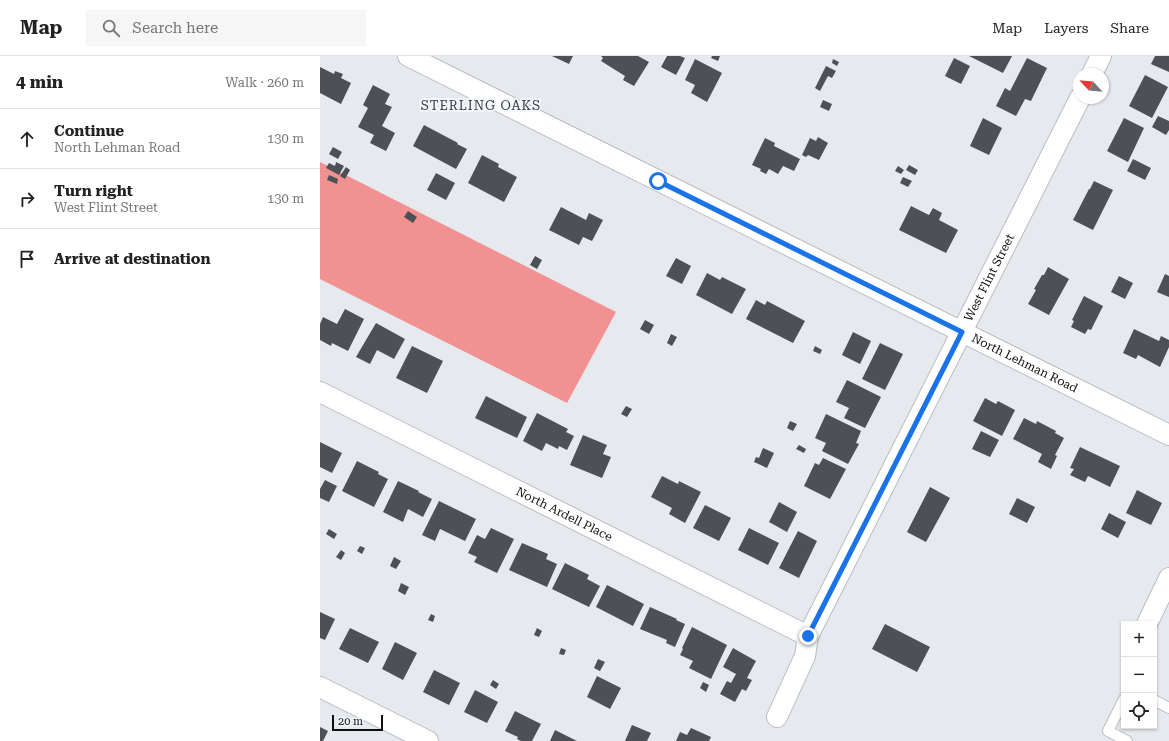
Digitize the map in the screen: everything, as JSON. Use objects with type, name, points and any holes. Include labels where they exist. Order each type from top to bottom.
[{"type":"street","name":"North Lehman Road","points":[[408,56],[1169,435]]},
{"type":"street","points":[[1095,68],[1101,56]]},
{"type":"street","name":"West Flint Street","points":[[777,716],[805,656],[808,636],[1077,104]]},
{"type":"street","name":"North Ardell Place","points":[[320,392],[808,636]]},
{"type":"street","points":[[1148,621],[1169,578]]},
{"type":"street","points":[[320,687],[428,741]]},
{"type":"lane","points":[[1157,702],[1169,708]]},
{"type":"lane","points":[[1121,705],[1108,731],[1126,741]]},
{"type":"shaded area","points":[[320,162],[616,312],[567,403],[320,279]]},
{"type":"building","points":[[552,56],[573,56],[569,64]]},
{"type":"building","points":[[601,56],[638,56],[649,62],[634,86],[623,80],[625,76],[601,61],[603,58]]},
{"type":"building","points":[[667,56],[680,56],[685,58],[676,75],[661,67]]},
{"type":"building","points":[[712,56],[720,56],[718,61],[711,58]]},
{"type":"building","points":[[969,56],[1012,56],[1003,73]]},
{"type":"building","points":[[1155,56],[1169,56],[1169,72],[1151,64]]},
{"type":"building","points":[[954,58],[970,66],[961,84],[945,76]]},
{"type":"building","points":[[1027,58],[1047,68],[1031,101],[1025,99],[1016,116],[996,106],[1005,88],[1010,91]]},
{"type":"building","points":[[695,59],[722,73],[707,102],[691,93],[695,85],[685,80]]},
{"type":"building","points":[[833,59],[839,62],[837,66],[832,63]]},
{"type":"building","points":[[826,66],[836,71],[832,78],[828,76],[820,91],[815,88]]},
{"type":"building","points":[[320,67],[334,74],[335,71],[343,74],[341,78],[351,83],[341,104],[320,93]]},
{"type":"building","points":[[1145,75],[1168,87],[1152,118],[1129,106]]},
{"type":"building","points":[[373,85],[390,94],[385,104],[392,107],[382,126],[395,133],[386,151],[370,143],[374,135],[358,127],[368,108],[363,105]]},
{"type":"building","points":[[823,100],[832,104],[829,111],[820,107]]},
{"type":"building","points":[[1158,116],[1169,121],[1169,130],[1166,135],[1152,127]]},
{"type":"building","points":[[983,118],[1002,128],[989,155],[970,146]]},
{"type":"building","points":[[1124,118],[1144,128],[1128,162],[1107,151]]},
{"type":"building","points":[[424,125],[467,149],[456,169],[413,146]]},
{"type":"building","points":[[818,137],[828,143],[819,160],[808,155],[806,157],[802,155],[810,138],[816,141]]},
{"type":"building","points":[[765,138],[775,143],[774,146],[800,159],[794,171],[783,166],[778,174],[769,169],[766,174],[760,171],[761,169],[752,165]]},
{"type":"building","points":[[333,147],[342,152],[338,159],[329,154]]},
{"type":"building","points":[[482,155],[499,164],[498,167],[517,177],[504,202],[468,183]]},
{"type":"building","points":[[1133,159],[1151,168],[1145,180],[1127,171]]},
{"type":"building","points":[[336,162],[344,166],[339,175],[326,168],[329,163],[335,166]]},
{"type":"building","points":[[909,165],[918,170],[915,175],[906,170]]},
{"type":"building","points":[[898,166],[904,170],[901,174],[895,171]]},
{"type":"building","points":[[346,167],[350,170],[345,179],[340,176]]},
{"type":"building","points":[[436,173],[455,183],[446,200],[427,190]]},
{"type":"building","points":[[329,175],[338,179],[337,184],[327,180]]},
{"type":"building","points":[[903,177],[912,181],[908,187],[900,183]]},
{"type":"building","points":[[1094,181],[1113,190],[1093,230],[1073,220]]},
{"type":"building","points":[[911,206],[929,215],[933,208],[942,213],[939,220],[958,230],[946,253],[899,230]]},
{"type":"building","points":[[561,207],[586,220],[589,213],[603,220],[592,241],[583,237],[579,245],[549,230]]},
{"type":"building","points":[[408,211],[417,217],[413,223],[404,217]]},
{"type":"building","points":[[535,256],[542,260],[537,269],[530,265]]},
{"type":"building","points":[[676,258],[691,266],[682,284],[666,276]]},
{"type":"building","points":[[1048,267],[1069,279],[1049,315],[1028,304],[1036,290],[1034,289]]},
{"type":"building","points":[[707,273],[720,280],[722,277],[746,289],[732,314],[696,295]]},
{"type":"building","points":[[1165,274],[1169,276],[1169,297],[1157,292]]},
{"type":"building","points":[[1119,276],[1133,283],[1125,299],[1111,292]]},
{"type":"building","points":[[1084,296],[1103,306],[1091,330],[1088,329],[1085,334],[1071,327],[1074,321],[1072,320]]},
{"type":"building","points":[[756,300],[765,305],[767,301],[805,321],[793,343],[746,319]]},
{"type":"building","points":[[345,309],[364,319],[348,351],[332,343],[331,346],[320,340],[320,324],[323,317],[337,324]]},
{"type":"building","points":[[645,320],[654,325],[649,334],[640,329]]},
{"type":"building","points":[[376,323],[405,339],[394,359],[377,350],[370,364],[356,357]]},
{"type":"building","points":[[1134,329],[1159,341],[1161,336],[1169,340],[1169,347],[1160,367],[1138,355],[1136,359],[1123,353]]},
{"type":"building","points":[[853,332],[871,341],[860,364],[842,355]]},
{"type":"building","points":[[671,334],[677,337],[672,346],[667,343]]},
{"type":"building","points":[[880,343],[903,354],[885,390],[862,379]]},
{"type":"building","points":[[412,346],[443,361],[427,393],[396,378]]},
{"type":"building","points":[[815,346],[822,350],[820,354],[813,351]]},
{"type":"building","points":[[847,380],[881,397],[865,428],[844,418],[849,408],[836,402]]},
{"type":"building","points":[[486,396],[527,417],[517,438],[475,418]]},
{"type":"building","points":[[985,398],[996,404],[998,401],[1015,410],[1002,436],[973,421]]},
{"type":"building","points":[[626,406],[632,409],[627,417],[621,414]]},
{"type":"building","points":[[537,413],[568,429],[566,432],[574,436],[567,450],[559,446],[558,449],[546,443],[542,451],[523,441]]},
{"type":"building","points":[[826,414],[861,431],[856,443],[859,444],[848,464],[822,451],[826,443],[815,438]]},
{"type":"building","points":[[1024,418],[1036,424],[1037,421],[1056,431],[1055,433],[1064,438],[1055,455],[1057,456],[1051,469],[1038,462],[1042,454],[1013,439]]},
{"type":"building","points":[[790,421],[797,424],[793,431],[787,428]]},
{"type":"building","points":[[981,431],[999,440],[990,457],[972,449]]},
{"type":"building","points":[[583,435],[607,445],[603,454],[611,457],[602,478],[570,465]]},
{"type":"building","points":[[320,442],[342,453],[332,473],[320,467]]},
{"type":"building","points":[[799,445],[806,449],[804,453],[796,449]]},
{"type":"building","points":[[1080,447],[1120,466],[1110,487],[1088,476],[1085,482],[1070,475],[1074,469],[1070,468]]},
{"type":"building","points":[[763,448],[774,453],[767,468],[754,462],[756,457],[759,458]]},
{"type":"building","points":[[823,458],[846,469],[830,499],[804,486],[815,463],[819,465]]},
{"type":"building","points":[[357,461],[379,472],[378,474],[388,479],[374,507],[342,491]]},
{"type":"building","points":[[662,476],[678,484],[679,481],[701,492],[685,523],[669,514],[672,508],[651,497]]},
{"type":"building","points":[[325,480],[337,486],[329,502],[320,498],[320,489]]},
{"type":"building","points":[[398,481],[432,499],[423,517],[408,509],[403,522],[383,512]]},
{"type":"building","points":[[930,487],[950,498],[926,542],[907,532]]},
{"type":"building","points":[[1137,490],[1162,503],[1151,525],[1126,513]]},
{"type":"building","points":[[1017,498],[1035,507],[1027,523],[1009,514]]},
{"type":"building","points":[[439,501],[476,519],[465,541],[440,529],[435,541],[422,535]]},
{"type":"building","points":[[779,502],[797,512],[787,532],[769,522]]},
{"type":"building","points":[[705,505],[731,518],[719,541],[693,528]]},
{"type":"building","points":[[1109,513],[1126,522],[1118,538],[1101,529]]},
{"type":"building","points":[[491,528],[514,539],[497,573],[474,562],[477,557],[468,553],[477,535],[485,539]]},
{"type":"building","points":[[749,528],[779,543],[768,565],[738,550]]},
{"type":"building","points":[[329,529],[337,534],[334,539],[326,534]]},
{"type":"building","points":[[798,531],[817,541],[799,578],[779,568]]},
{"type":"building","points":[[522,543],[548,554],[546,559],[557,564],[547,587],[509,570]]},
{"type":"building","points":[[360,546],[365,548],[362,554],[357,551]]},
{"type":"building","points":[[341,550],[345,553],[341,560],[336,557]]},
{"type":"building","points":[[394,557],[401,561],[396,569],[390,566]]},
{"type":"building","points":[[565,563],[589,575],[587,579],[600,586],[589,607],[552,589]]},
{"type":"building","points":[[401,583],[409,587],[405,595],[398,591]]},
{"type":"building","points":[[607,585],[644,604],[633,626],[596,607]]},
{"type":"building","points":[[650,607],[685,624],[675,647],[666,643],[667,640],[640,629]]},
{"type":"building","points":[[320,612],[335,619],[325,640],[320,638]]},
{"type":"building","points":[[431,614],[435,616],[433,622],[428,620]]},
{"type":"building","points":[[885,624],[930,647],[917,672],[872,649]]},
{"type":"building","points":[[692,627],[727,645],[711,679],[689,668],[693,661],[680,655]]},
{"type":"building","points":[[350,628],[379,642],[368,663],[339,649]]},
{"type":"building","points":[[537,628],[542,631],[539,637],[534,635]]},
{"type":"building","points":[[395,642],[417,653],[403,680],[382,669]]},
{"type":"building","points":[[561,648],[566,650],[564,655],[559,654]]},
{"type":"building","points":[[733,648],[756,661],[747,678],[752,680],[746,691],[742,689],[735,702],[720,694],[727,681],[731,683],[736,674],[723,667]]},
{"type":"building","points":[[598,659],[605,662],[600,671],[594,668]]},
{"type":"building","points":[[434,670],[460,683],[449,705],[423,692]]},
{"type":"building","points":[[597,676],[621,688],[610,709],[587,697]]},
{"type":"building","points":[[493,680],[499,684],[496,689],[490,685]]},
{"type":"building","points":[[703,682],[709,685],[706,692],[700,688]]},
{"type":"building","points":[[475,690],[498,702],[487,723],[464,712]]},
{"type":"building","points":[[515,711],[541,724],[532,741],[521,741],[517,739],[518,737],[505,731]]},
{"type":"building","points":[[632,725],[651,733],[647,741],[625,741]]},
{"type":"building","points":[[320,727],[328,731],[323,741],[320,741]]},
{"type":"building","points":[[691,728],[711,737],[709,741],[676,741],[680,732],[687,735]]},
{"type":"building","points":[[555,730],[577,741],[550,741]]},
{"type":"district","name":"STERLING OAKS","points":[[481,105]]},
{"type":"route","points":[[658,181],[962,332],[808,636]]}]
